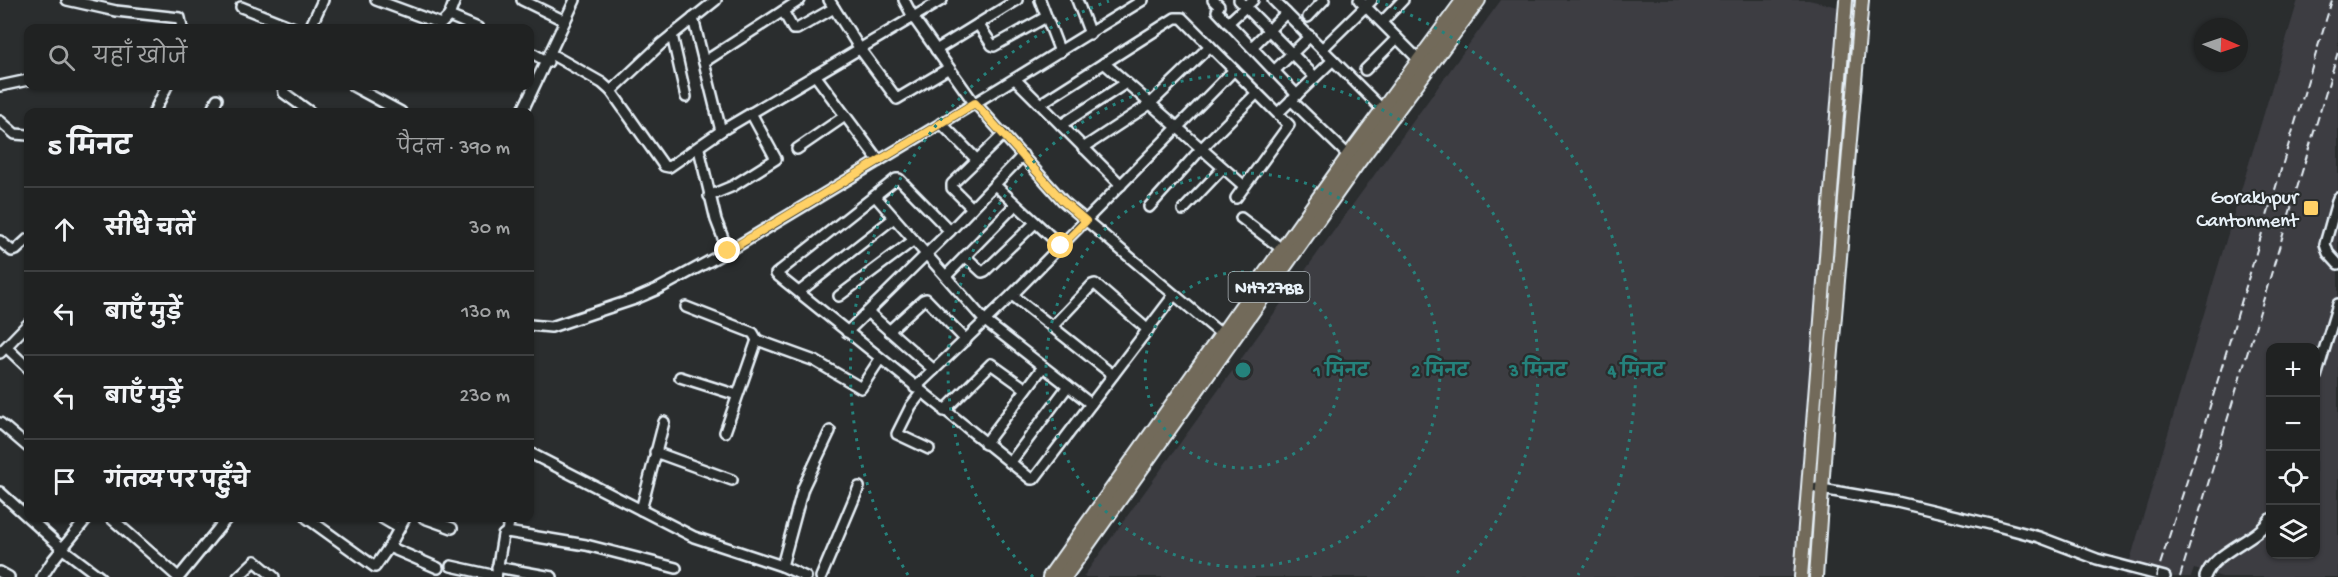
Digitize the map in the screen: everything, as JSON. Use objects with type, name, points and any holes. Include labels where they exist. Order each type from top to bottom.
[{"type":"highway","name":"NH727BB","points":[[1050,577],[1221,334],[1464,0]]},
{"type":"highway","name":"NH727BB","points":[[1064,577],[1358,162],[1478,0]]},
{"type":"main road","points":[[1801,577],[1846,0]]},
{"type":"main road","points":[[1816,577],[1860,0]]},
{"type":"street","points":[[68,0],[116,11],[180,18],[183,24]]},
{"type":"street","points":[[312,24],[323,0]]},
{"type":"street","points":[[376,0],[441,24],[449,16],[454,0]]},
{"type":"street","points":[[522,0],[565,21]]},
{"type":"street","points":[[534,88],[576,0]]},
{"type":"street","points":[[610,91],[693,18],[705,3],[716,0]]},
{"type":"street","points":[[704,62],[800,0]]},
{"type":"street","points":[[904,0],[913,17],[975,103],[1063,201],[1221,334]]},
{"type":"street","points":[[534,53],[602,83],[665,167],[669,167],[721,131],[942,0]]},
{"type":"street","points":[[936,50],[1017,0]]},
{"type":"street","points":[[1040,0],[1060,52]]},
{"type":"street","points":[[1077,0],[1090,34]]},
{"type":"street","points":[[534,325],[551,327],[635,299],[728,251],[1143,0]]},
{"type":"street","points":[[1273,0],[1383,110]]},
{"type":"street","points":[[1308,17],[1324,0]]},
{"type":"street","points":[[1382,22],[1403,0]]},
{"type":"street","points":[[1228,23],[1246,2],[1269,31],[1315,77]]},
{"type":"street","points":[[1322,49],[1366,2],[1420,61]]},
{"type":"street","points":[[783,11],[793,29],[796,29],[832,4],[860,49],[898,99],[949,68]]},
{"type":"street","points":[[1217,6],[1228,23],[1349,156]]},
{"type":"street","points":[[241,7],[284,24]]},
{"type":"street","points":[[1252,48],[1286,13]]},
{"type":"street","points":[[449,16],[468,24]]},
{"type":"street","points":[[978,24],[994,46],[1046,17]]},
{"type":"street","points":[[1040,104],[1177,17],[1182,18],[1289,123],[1289,127],[1236,198]]},
{"type":"street","points":[[693,18],[721,131]]},
{"type":"street","points":[[672,35],[686,97]]},
{"type":"street","points":[[1274,71],[1310,36]]},
{"type":"street","points":[[1365,69],[1397,38]]},
{"type":"street","points":[[1083,148],[1150,104],[1209,46]]},
{"type":"street","points":[[1278,113],[1333,60]]},
{"type":"street","points":[[1104,63],[1244,186]]},
{"type":"street","points":[[929,449],[897,435],[918,390],[934,370],[1086,221],[1234,70]]},
{"type":"street","points":[[815,75],[879,161]]},
{"type":"street","points":[[1015,79],[1121,185]]},
{"type":"street","points":[[0,86],[24,81]]},
{"type":"street","points":[[1061,125],[1126,83]]},
{"type":"street","points":[[156,108],[164,90]]},
{"type":"street","points":[[284,90],[305,108]]},
{"type":"street","points":[[360,90],[394,108]]},
{"type":"street","points":[[524,108],[533,90]]},
{"type":"street","points":[[1149,207],[1201,149],[1257,93]]},
{"type":"street","points":[[213,108],[217,99]]},
{"type":"street","points":[[709,196],[733,186],[777,159],[751,113]]},
{"type":"street","points":[[797,148],[845,116]]},
{"type":"street","points":[[0,121],[15,134],[24,135]]},
{"type":"street","points":[[941,123],[977,160]]},
{"type":"street","points":[[972,208],[952,186],[1004,134]]},
{"type":"street","points":[[699,148],[709,196],[728,251]]},
{"type":"street","points":[[848,332],[1023,155]]},
{"type":"street","points":[[1183,210],[1222,168]]},
{"type":"street","points":[[950,231],[899,179],[776,274],[1031,479],[1174,295]]},
{"type":"street","points":[[994,184],[1061,246]]},
{"type":"street","points":[[875,196],[985,321],[1091,404]]},
{"type":"street","points":[[2338,198],[2325,244],[2328,253],[2338,264]]},
{"type":"street","points":[[946,276],[1015,205]]},
{"type":"street","points":[[799,292],[894,218]]},
{"type":"street","points":[[1241,218],[1283,250]]},
{"type":"street","points":[[965,256],[982,272],[985,271],[1035,223]]},
{"type":"street","points":[[839,296],[914,240]]},
{"type":"street","points":[[0,241],[12,251],[24,243]]},
{"type":"street","points":[[1052,327],[1095,284],[1148,330]]},
{"type":"street","points":[[1012,295],[1113,375]]},
{"type":"street","points":[[889,331],[926,299],[966,340]]},
{"type":"street","points":[[2320,364],[2338,304]]},
{"type":"street","points":[[686,307],[753,333],[757,340],[814,361],[861,388],[880,359]]},
{"type":"street","points":[[868,312],[934,370]]},
{"type":"street","points":[[24,328],[3,350],[24,365]]},
{"type":"street","points":[[725,432],[757,340]]},
{"type":"street","points":[[944,411],[991,364],[1026,389]]},
{"type":"street","points":[[985,444],[1043,367]]},
{"type":"street","points":[[680,377],[737,395]]},
{"type":"street","points":[[1010,463],[1068,386]]},
{"type":"street","points":[[641,510],[664,422]]},
{"type":"street","points":[[0,423],[24,444]]},
{"type":"street","points":[[782,566],[803,488],[830,431]]},
{"type":"street","points":[[655,452],[732,480]]},
{"type":"street","points":[[534,455],[694,537],[782,566],[806,577]]},
{"type":"street","points":[[1808,486],[1898,502],[1990,524],[2038,537],[2097,559],[2164,577]]},
{"type":"street","points":[[821,577],[859,487]]},
{"type":"street","points":[[0,492],[24,514]]},
{"type":"street","points":[[33,522],[63,549],[100,577]]},
{"type":"street","points":[[42,577],[84,522]]},
{"type":"street","points":[[116,522],[178,577],[224,522]]},
{"type":"street","points":[[313,522],[375,567],[403,522]]},
{"type":"street","points":[[389,522],[399,528]]},
{"type":"street","points":[[435,522],[452,528]]},
{"type":"street","points":[[496,573],[503,535],[507,532],[509,522]]},
{"type":"street","points":[[2205,577],[2214,564],[2266,524]]},
{"type":"street","points":[[507,532],[595,547],[676,568]]},
{"type":"street","points":[[389,547],[438,568]]},
{"type":"street","points":[[238,577],[255,561],[274,577]]},
{"type":"street","points":[[451,566],[496,573],[552,577]]},
{"type":"street","points":[[0,572],[9,577]]},
{"type":"shaded area","points":[[1501,0],[1809,0],[1838,7],[1797,577],[1083,577]]},
{"type":"shaded area","points":[[2298,0],[2338,0],[2338,577],[2222,577],[2194,569],[2191,577],[2125,577]]},
{"type":"railway","points":[[2156,577],[2195,456],[2332,0]]},
{"type":"railway","points":[[2180,577],[2338,52]]},
{"type":"place","name":"Gorakhpur Cantonment","points":[[2311,208]]},
{"type":"route","points":[[728,251],[975,103],[1063,201],[1086,221],[1061,246]]}]
